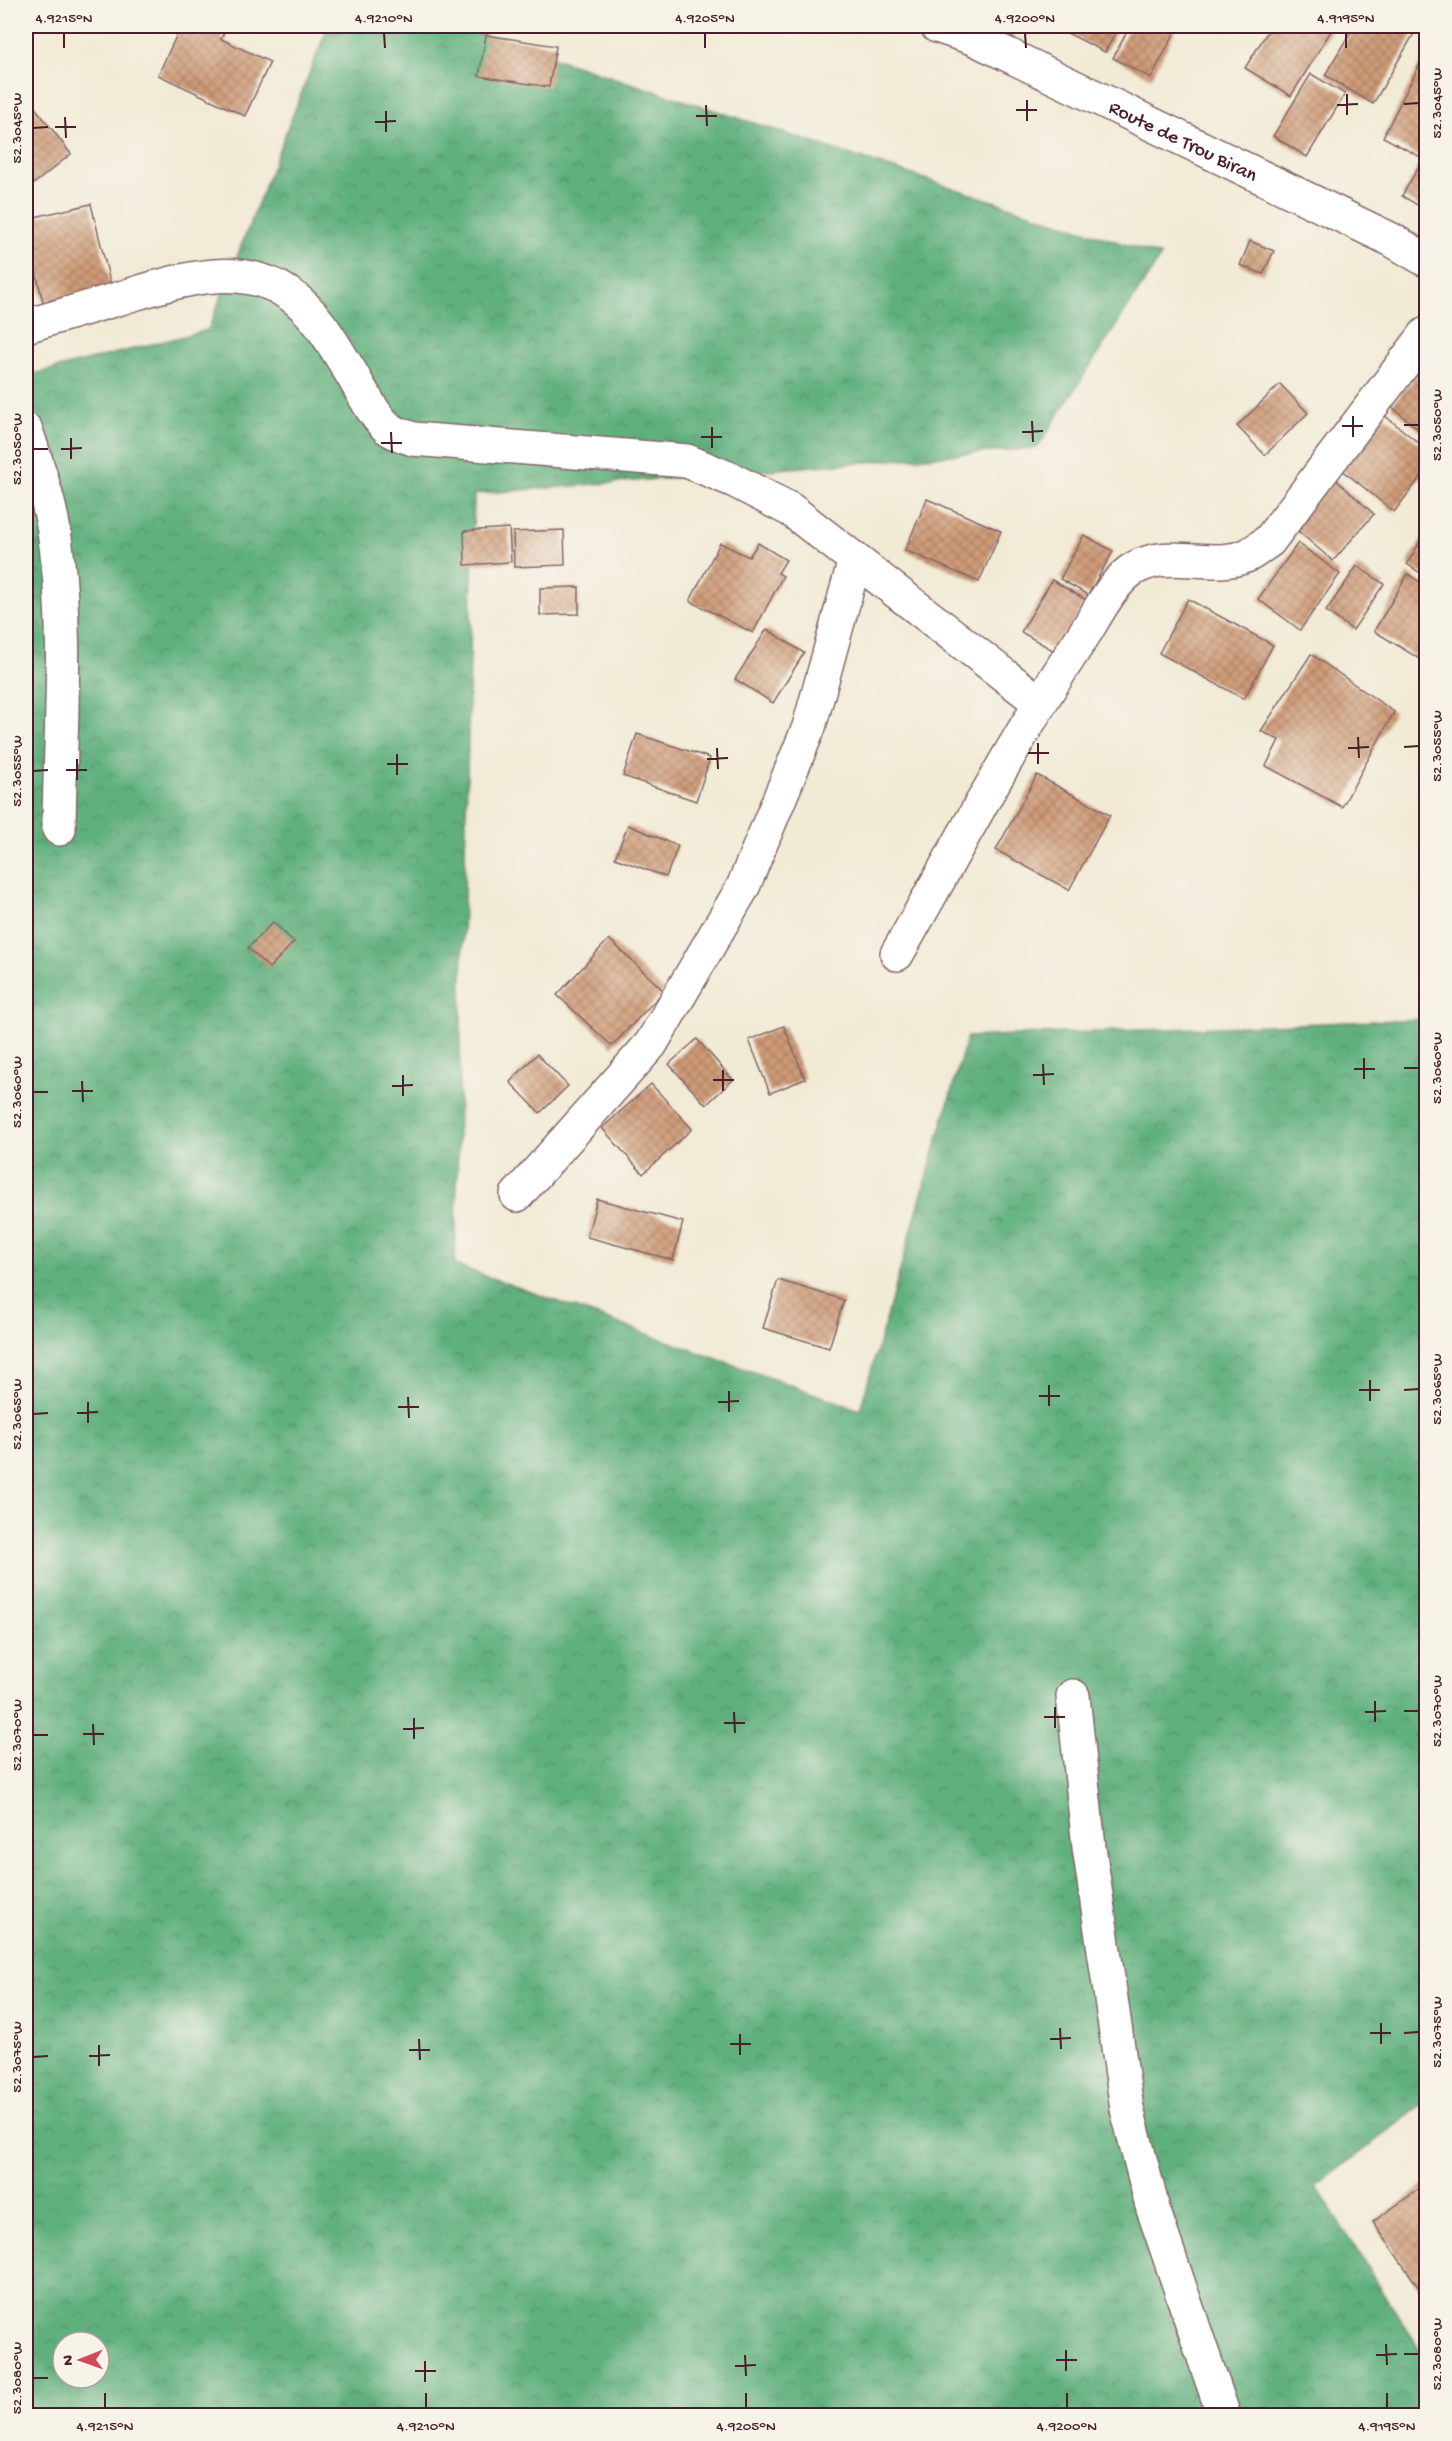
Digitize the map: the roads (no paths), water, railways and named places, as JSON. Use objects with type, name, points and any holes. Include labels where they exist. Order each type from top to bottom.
[{"type":"street","name":"Route de Trou Biran","points":[[937,26],[975,39],[1392,240],[1426,260]]},
{"type":"street","points":[[26,326],[170,283],[198,278],[234,276],[268,283],[289,294],[309,312],[332,341],[374,410],[387,428],[397,434],[422,440],[687,462],[733,480],[791,510],[1039,702]]},
{"type":"street","points":[[897,954],[1039,702],[1116,585],[1134,568],[1158,560],[1179,558],[1222,561],[1247,556],[1269,541],[1426,334]]},
{"type":"street","points":[[26,430],[53,528],[60,581],[62,635],[58,829]]},
{"type":"street","points":[[517,1195],[651,1044],[743,887],[809,728],[855,560]]},
{"type":"street","points":[[1073,1696],[1089,1846],[1127,2109],[1153,2209],[1224,2415]]}]
